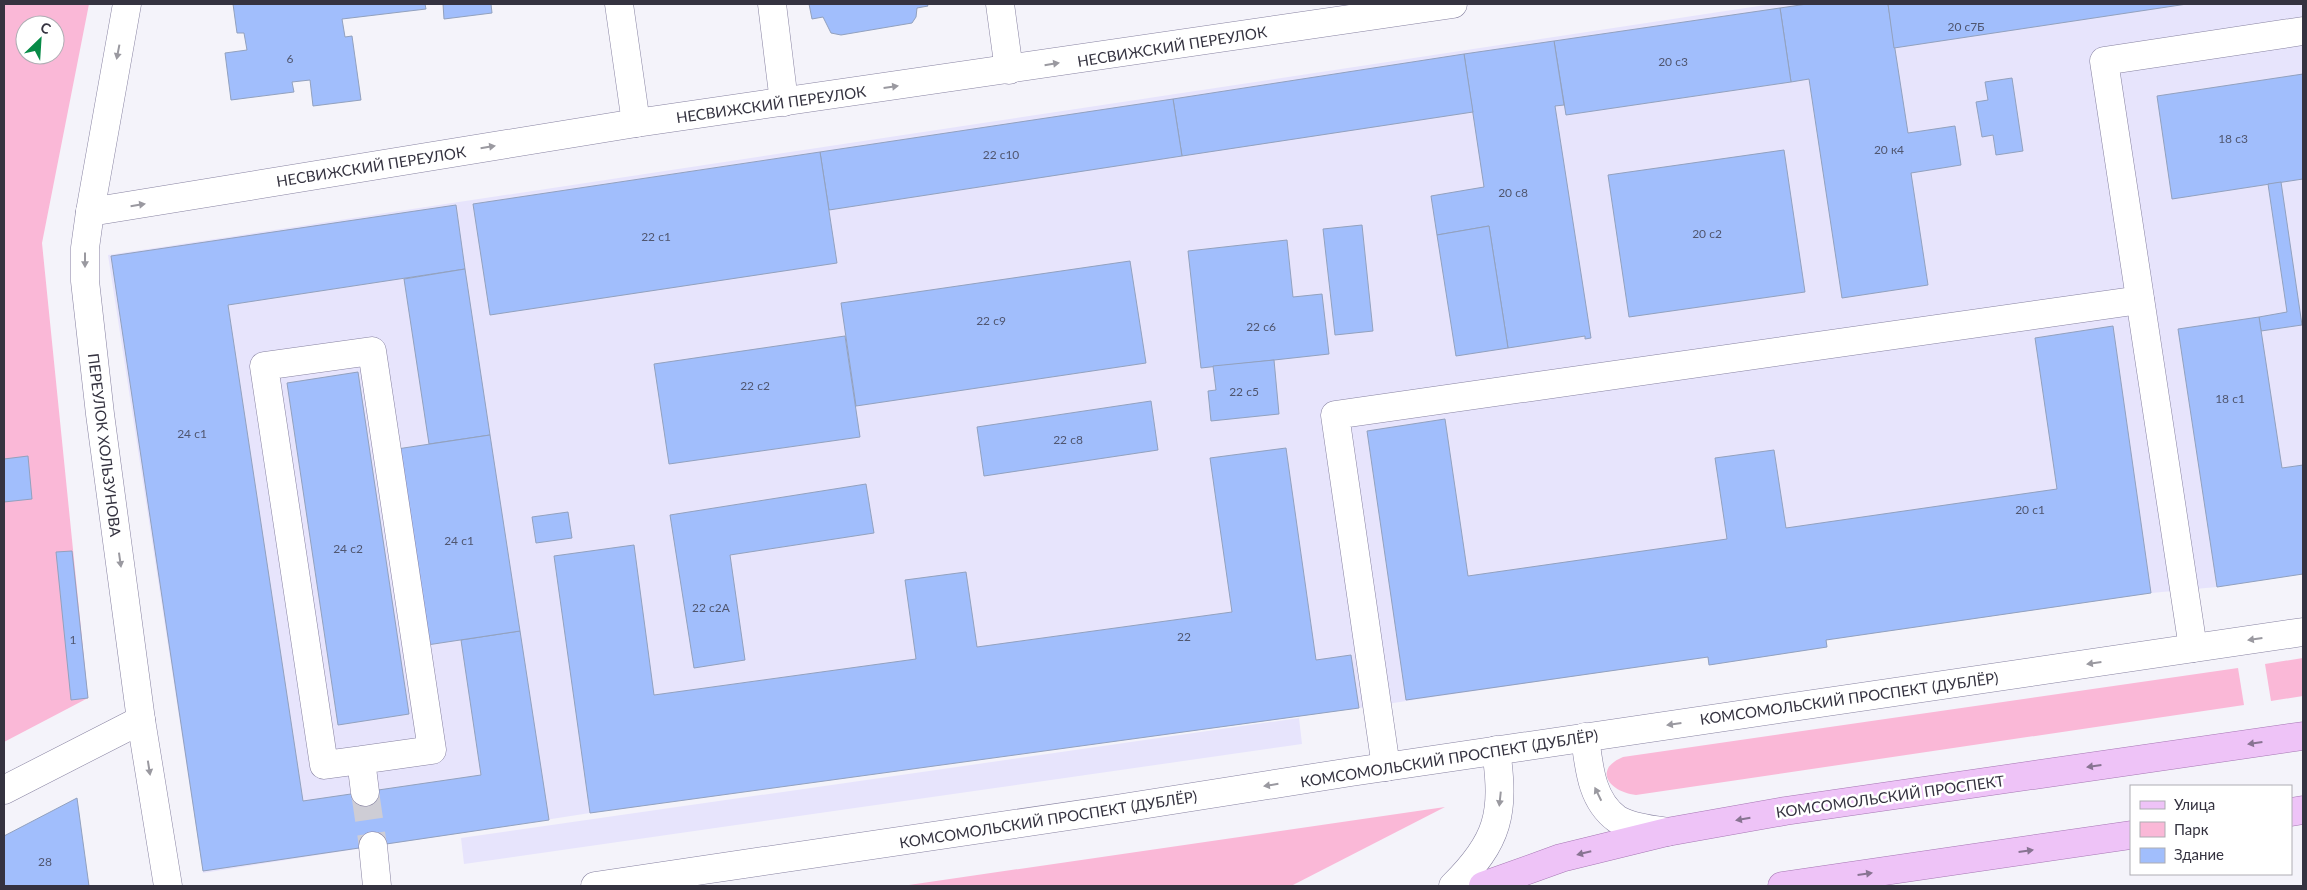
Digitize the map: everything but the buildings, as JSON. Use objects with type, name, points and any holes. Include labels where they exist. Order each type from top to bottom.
[{"type":"main road","name":"КОМСОМОЛЬСКИЙ ПРОСПЕКТ","points":[[1483,886],[1561,858],[1667,832],[1795,810],[2303,736]]},
{"type":"main road","points":[[1782,886],[2130,836]]},
{"type":"street","name":"ПЕРЕУЛОК ХОЛЬЗУНОВА","points":[[127,4],[90,212],[85,248],[85,281],[100,414],[141,720],[168,886]]},
{"type":"street","points":[[619,4],[636,123]]},
{"type":"street","points":[[772,4],[784,102]]},
{"type":"street","points":[[1000,4],[1010,70]]},
{"type":"street","name":"НЕСВИЖСКИЙ ПЕРЕУЛОК","points":[[90,212],[636,123],[1010,70],[1302,15],[1453,4]]},
{"type":"street","points":[[2193,648],[2104,61],[2303,31]]},
{"type":"street","points":[[1386,767],[1335,415],[2140,300]]},
{"type":"street","points":[[372,351],[432,750],[361,760],[324,765],[264,366],[372,351]]},
{"type":"street","name":"КОМСОМОЛЬСКИЙ ПРОСПЕКТ (ДУБЛЁР)","points":[[595,886],[1496,750],[2303,632]]},
{"type":"street","points":[[4,790],[141,720]]},
{"type":"street","points":[[1585,737],[1590,778],[1601,802],[1618,819],[1639,827],[1667,832]]},
{"type":"street","points":[[1453,886],[1468,871],[1486,846],[1497,821],[1501,786],[1496,750]]},
{"type":"street","points":[[361,760],[365,792]]},
{"type":"street","points":[[373,846],[377,886]]},
{"type":"shaded area","points":[[1772,4],[2303,4],[2303,574],[2217,587],[2151,593],[1826,640],[1827,647],[1709,665],[1707,657],[1359,708],[590,813],[203,873],[108,255]]},
{"type":"shaded area","points":[[1299,718],[1302,744],[464,864],[461,838]]},
{"type":"green space","points":[[4,4],[89,4],[42,243],[88,698],[4,742]]},
{"type":"green space","points":[[2303,658],[2303,696],[2271,701],[2265,664]]},
{"type":"green space","points":[[2238,668],[2244,705],[1636,795],[1619,790],[1608,780],[1608,768],[1623,757]]},
{"type":"green space","points":[[1445,807],[1291,886],[902,886]]},
{"type":"tunnel","points":[[365,792],[373,846]]}]
